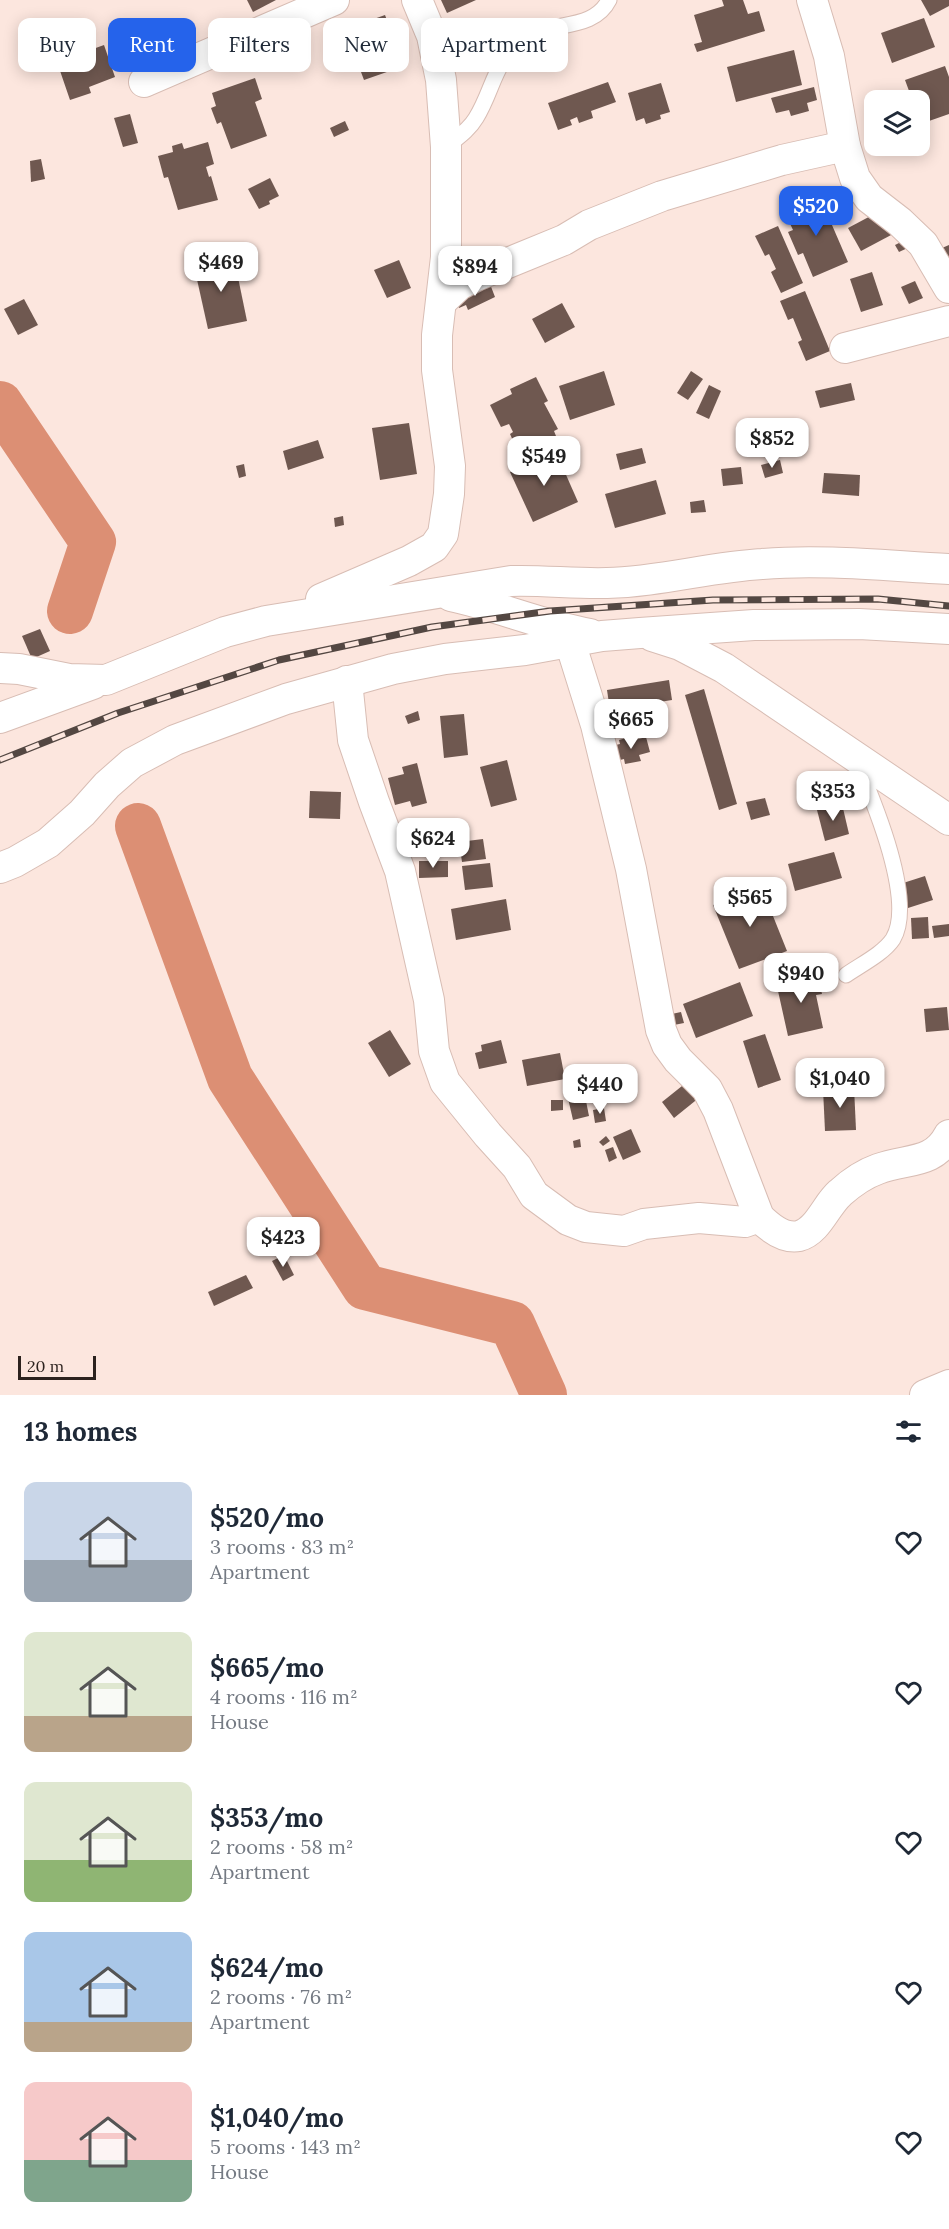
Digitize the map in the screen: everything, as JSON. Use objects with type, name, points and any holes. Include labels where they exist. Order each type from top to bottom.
[{"type":"street","points":[[144,82],[333,0]]},
{"type":"street","points":[[266,621],[371,579],[409,561],[434,547],[443,534],[450,466],[437,370],[437,335],[446,257],[446,147],[441,80],[432,36],[417,0]]},
{"type":"street","points":[[812,0],[829,56],[845,146],[855,178],[869,198],[900,222],[923,244],[949,288]]},
{"type":"street","points":[[442,301],[459,285],[476,276],[564,240],[589,225],[662,196],[782,160],[845,146]]},
{"type":"street","points":[[845,348],[949,321]]},
{"type":"street","points":[[0,718],[106,680],[225,632],[266,621],[511,581],[607,583],[645,581],[758,564],[798,561],[949,569]]},
{"type":"street","points":[[438,593],[482,603],[573,631],[602,636]]},
{"type":"street","points":[[0,868],[48,843],[132,763],[175,740],[238,715],[347,681],[445,659],[525,650],[602,636],[778,624],[859,624],[949,629]]},
{"type":"street","points":[[640,633],[681,645],[724,668],[949,820]]},
{"type":"street","points":[[570,642],[596,725],[631,869],[661,1030],[667,1045],[678,1060],[707,1089],[718,1110],[759,1217],[769,1227],[784,1235],[799,1236],[811,1229],[836,1196],[853,1181],[877,1169],[931,1156],[942,1148],[949,1135]]},
{"type":"street","points":[[0,668],[19,669],[69,679],[106,680]]},
{"type":"street","points":[[347,681],[353,740],[400,871],[427,989],[434,1051],[445,1082],[517,1167],[534,1195],[568,1220],[586,1227],[624,1231],[644,1224],[699,1218],[745,1222],[759,1217]]},
{"type":"street","points":[[925,1395],[949,1385]]},
{"type":"lane","points":[[446,147],[463,134],[476,118],[494,75],[507,54],[525,38],[546,28],[585,22],[595,17],[605,8],[609,0]]},
{"type":"lane","points":[[846,975],[893,939],[898,928],[899,906],[894,866],[880,818],[855,757]]},
{"type":"building","points":[[247,0],[276,0],[253,12]]},
{"type":"building","points":[[441,0],[476,0],[447,13]]},
{"type":"building","points":[[722,0],[743,0],[748,14],[759,11],[765,31],[697,52],[694,44],[702,42],[694,15],[724,6]]},
{"type":"building","points":[[921,0],[949,0],[949,6],[930,16]]},
{"type":"building","points":[[924,18],[935,47],[892,63],[881,33]]},
{"type":"building","points":[[104,45],[108,57],[108,72],[113,72],[115,77],[89,87],[91,93],[70,100],[60,72],[96,72],[96,48]]},
{"type":"building","points":[[794,50],[802,85],[736,102],[727,67]]},
{"type":"building","points":[[945,66],[949,77],[949,114],[930,121],[930,90],[909,90],[905,80]]},
{"type":"building","points":[[361,72],[387,72],[364,80]]},
{"type":"building","points":[[255,78],[262,99],[255,102],[267,136],[231,149],[221,122],[217,124],[211,108],[216,106],[212,93]]},
{"type":"building","points":[[608,82],[616,102],[591,111],[593,118],[579,123],[577,117],[570,120],[572,125],[558,130],[548,103]]},
{"type":"building","points":[[661,83],[670,112],[660,115],[661,119],[646,124],[644,118],[636,121],[628,93]]},
{"type":"building","points":[[814,87],[817,100],[807,103],[809,111],[791,116],[789,110],[776,113],[771,98]]},
{"type":"building","points":[[130,114],[138,143],[123,147],[114,118]]},
{"type":"building","points":[[345,121],[349,130],[334,137],[330,128]]},
{"type":"building","points":[[208,142],[214,164],[206,167],[218,200],[178,210],[168,177],[164,178],[158,156],[173,152],[172,146],[182,143],[184,149]]},
{"type":"building","points":[[41,159],[45,179],[31,182],[30,161]]},
{"type":"building","points":[[270,178],[279,196],[269,201],[270,204],[259,209],[248,189]]},
{"type":"building","points":[[819,195],[848,262],[813,277],[803,253],[798,255],[788,232],[793,230],[786,215],[803,208],[801,203]]},
{"type":"building","points":[[880,211],[893,234],[861,251],[848,228]]},
{"type":"building","points":[[778,226],[803,283],[781,293],[771,272],[776,269],[769,254],[765,256],[755,236]]},
{"type":"building","points":[[911,237],[914,245],[899,252],[895,245]]},
{"type":"building","points":[[949,245],[949,267],[942,248]]},
{"type":"building","points":[[234,258],[247,321],[208,329],[194,266]]},
{"type":"building","points":[[399,260],[411,288],[387,298],[374,270]]},
{"type":"building","points":[[872,272],[883,305],[861,312],[850,279]]},
{"type":"building","points":[[915,281],[923,298],[909,304],[901,287]]},
{"type":"building","points":[[490,284],[495,297],[468,310],[466,305],[459,308],[455,297]]},
{"type":"building","points":[[805,291],[830,351],[806,361],[798,342],[802,340],[793,318],[788,320],[780,301]]},
{"type":"building","points":[[24,299],[38,325],[18,335],[4,309]]},
{"type":"building","points":[[562,303],[575,327],[545,343],[532,319]]},
{"type":"building","points":[[604,371],[615,405],[570,420],[559,386]]},
{"type":"building","points":[[691,371],[703,379],[688,400],[677,393]]},
{"type":"building","points":[[536,377],[548,401],[544,403],[558,429],[554,431],[556,436],[519,454],[510,434],[513,432],[509,424],[501,427],[490,405],[512,394],[510,389]]},
{"type":"building","points":[[851,383],[855,400],[820,408],[815,391]]},
{"type":"building","points":[[709,385],[721,391],[709,419],[696,413]]},
{"type":"building","points":[[409,423],[417,474],[380,480],[372,428]]},
{"type":"building","points":[[318,440],[324,458],[288,470],[283,451]]},
{"type":"building","points":[[642,448],[646,463],[620,470],[616,454]]},
{"type":"building","points":[[556,452],[578,502],[533,522],[510,472]]},
{"type":"building","points":[[780,460],[783,473],[765,478],[761,465]]},
{"type":"building","points":[[244,464],[246,476],[239,478],[236,466]]},
{"type":"building","points":[[741,467],[743,484],[723,486],[721,469]]},
{"type":"building","points":[[824,473],[860,475],[859,496],[822,493]]},
{"type":"building","points":[[656,480],[666,514],[615,528],[605,494]]},
{"type":"building","points":[[704,500],[706,512],[691,513],[690,502]]},
{"type":"building","points":[[343,516],[344,525],[335,527],[334,518]]},
{"type":"building","points":[[40,629],[50,651],[32,659],[22,636]]},
{"type":"building","points":[[669,680],[672,700],[610,710],[607,690]]},
{"type":"building","points":[[704,689],[737,804],[719,810],[685,695]]},
{"type":"building","points":[[418,711],[420,720],[408,724],[405,716]]},
{"type":"building","points":[[464,714],[468,755],[444,758],[440,716]]},
{"type":"building","points":[[634,736],[635,740],[646,737],[650,752],[639,755],[641,761],[625,764],[624,759],[616,761],[611,746],[620,744],[619,740]]},
{"type":"building","points":[[507,760],[517,800],[491,807],[480,767]]},
{"type":"building","points":[[417,763],[427,803],[412,807],[410,801],[395,805],[388,778],[404,774],[402,767]]},
{"type":"building","points":[[310,791],[341,792],[340,819],[309,818]]},
{"type":"building","points":[[765,798],[770,815],[751,820],[746,802]]},
{"type":"building","points":[[842,804],[849,834],[825,841],[817,810]]},
{"type":"building","points":[[483,839],[486,859],[462,862],[459,842]]},
{"type":"building","points":[[834,852],[842,878],[795,891],[788,864]]},
{"type":"building","points":[[419,861],[448,861],[448,877],[419,878]]},
{"type":"building","points":[[490,863],[493,887],[465,890],[462,866]]},
{"type":"building","points":[[925,876],[933,900],[908,908],[900,884]]},
{"type":"building","points":[[761,886],[787,951],[739,969],[713,905]]},
{"type":"building","points":[[506,899],[511,930],[456,940],[451,909]]},
{"type":"building","points":[[928,917],[929,938],[912,939],[911,918]]},
{"type":"building","points":[[949,924],[949,936],[934,938],[932,926]]},
{"type":"building","points":[[817,973],[822,994],[816,995],[823,1028],[788,1036],[776,982]]},
{"type":"building","points":[[740,982],[753,1016],[696,1038],[683,1004]]},
{"type":"building","points":[[947,1007],[949,1030],[926,1032],[924,1009]]},
{"type":"building","points":[[681,1012],[684,1023],[669,1026],[667,1015]]},
{"type":"building","points":[[390,1030],[411,1064],[389,1077],[368,1043]]},
{"type":"building","points":[[765,1034],[781,1080],[758,1088],[743,1041]]},
{"type":"building","points":[[501,1040],[507,1063],[479,1069],[475,1053],[482,1051],[481,1045]]},
{"type":"building","points":[[560,1053],[565,1079],[527,1086],[522,1060]]},
{"type":"building","points":[[582,1081],[589,1116],[573,1120],[565,1085]]},
{"type":"building","points":[[687,1082],[700,1097],[674,1118],[662,1102]]},
{"type":"building","points":[[854,1087],[856,1130],[825,1131],[823,1089]]},
{"type":"building","points":[[551,1100],[563,1100],[563,1110],[551,1111]]},
{"type":"building","points":[[604,1108],[606,1121],[595,1123],[593,1110]]},
{"type":"building","points":[[631,1129],[641,1152],[623,1160],[613,1137]]},
{"type":"building","points":[[606,1136],[610,1141],[603,1146],[599,1142]]},
{"type":"building","points":[[580,1139],[581,1147],[574,1148],[573,1141]]},
{"type":"building","points":[[613,1147],[617,1158],[609,1162],[605,1150]]},
{"type":"building","points":[[284,1255],[294,1275],[283,1281],[272,1261]]},
{"type":"building","points":[[246,1275],[253,1288],[214,1306],[208,1292]]},
{"type":"waterway","points":[[0,404],[93,542],[70,611]]},
{"type":"waterway","points":[[138,826],[230,1078],[365,1287],[512,1324],[544,1395]]},
{"type":"railway","points":[[0,760],[118,713],[279,660],[432,627],[550,611],[713,600],[878,599],[949,606]]}]
